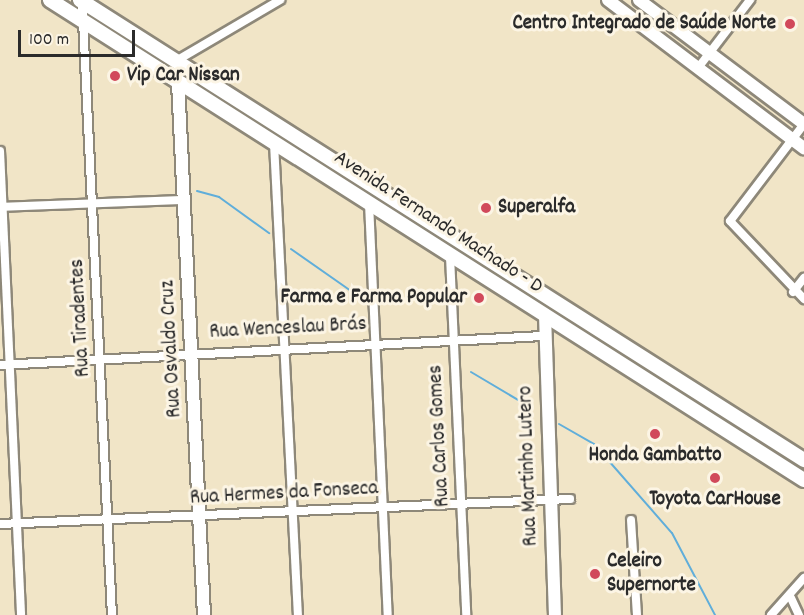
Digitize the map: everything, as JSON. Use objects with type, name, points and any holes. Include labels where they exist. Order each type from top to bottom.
[{"type":"main road","name":"Avenida Fernando Machado - D","points":[[50,0],[804,480]]},
{"type":"main road","name":"Avenida Fernando Machado - D","points":[[81,0],[804,460]]},
{"type":"main road","points":[[404,225],[432,235],[439,228]]},
{"type":"main road","points":[[545,315],[552,301]]},
{"type":"main road","points":[[642,378],[653,364]]},
{"type":"street","name":"Rua Tiradentes","points":[[81,0],[94,204],[112,615]]},
{"type":"street","points":[[176,61],[280,0]]},
{"type":"street","points":[[608,0],[804,148]]},
{"type":"street","points":[[639,0],[804,124],[730,221],[793,292],[804,299]]},
{"type":"street","points":[[698,68],[750,0]]},
{"type":"street","name":"Rua Osvaldo Cruz","points":[[178,82],[204,615]]},
{"type":"street","points":[[273,143],[286,347],[298,615]]},
{"type":"street","points":[[0,151],[3,365],[21,615]]},
{"type":"street","points":[[1,207],[184,200]]},
{"type":"street","points":[[369,203],[388,615]]},
{"type":"street","name":"Rua Carlos Gomes","points":[[450,256],[466,615]]},
{"type":"street","points":[[793,292],[804,278]]},
{"type":"street","name":"Rua Martinho Lutero","points":[[545,315],[543,336],[555,615]]},
{"type":"street","name":"Rua Wenceslau Brás","points":[[3,365],[100,356],[543,336]]},
{"type":"street","name":"Rua Hermes da Fonseca","points":[[0,524],[570,499]]},
{"type":"street","points":[[631,520],[637,615]]},
{"type":"street","points":[[771,615],[791,598],[804,578]]},
{"type":"street","points":[[791,598],[799,615]]},
{"type":"waterway","points":[[197,191],[219,197],[269,233]]},
{"type":"waterway","points":[[291,249],[358,296]]},
{"type":"waterway","points":[[471,372],[525,404]]},
{"type":"waterway","points":[[559,424],[594,444],[672,533],[715,615]]},
{"type":"place","name":"Centro Integrado de Saúde Norte","points":[[790,24]]},
{"type":"place","name":"Vip Car Nissan","points":[[115,76]]},
{"type":"place","name":"Superalfa","points":[[486,208]]},
{"type":"place","name":"Farma e Farma Popular","points":[[479,298]]},
{"type":"place","name":"Honda Gambatto","points":[[655,434]]},
{"type":"place","name":"Toyota CarHouse","points":[[715,478]]},
{"type":"place","name":"Celeiro Supernorte","points":[[595,574]]}]
